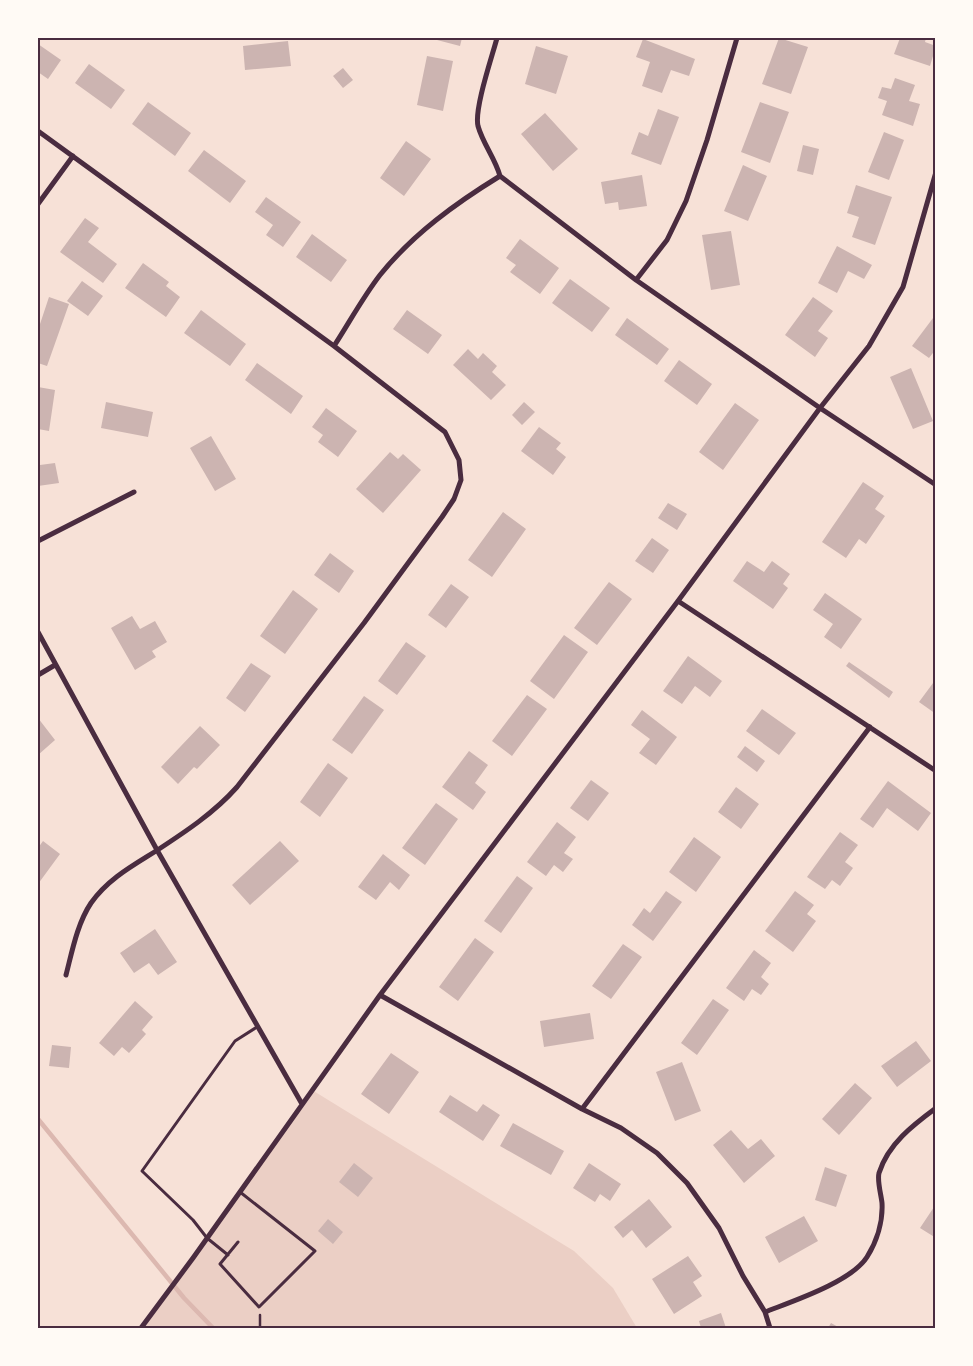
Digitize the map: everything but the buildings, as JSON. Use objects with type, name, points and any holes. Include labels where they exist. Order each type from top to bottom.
[{"type":"street","points":[[497,38],[480,102],[477,124],[486,147],[497,163],[500,176],[636,280],[820,408],[936,485]]},
{"type":"street","points":[[636,280],[667,240],[686,201],[707,140],[737,38]]},
{"type":"street","points":[[38,131],[334,346],[445,432],[459,460],[461,480],[454,499],[442,517],[364,623],[225,801],[191,827],[112,880],[90,905],[77,934],[66,976]]},
{"type":"street","points":[[38,204],[73,156]]},
{"type":"street","points":[[141,1328],[380,995],[678,601],[820,408],[869,346],[903,287],[936,172]]},
{"type":"street","points":[[334,346],[380,276],[416,237],[460,201],[500,176]]},
{"type":"street","points":[[38,541],[134,492]]},
{"type":"street","points":[[678,601],[936,771]]},
{"type":"street","points":[[38,632],[157,850],[302,1104]]},
{"type":"street","points":[[38,675],[55,665]]},
{"type":"street","points":[[582,1109],[870,727]]},
{"type":"street","points":[[380,995],[582,1109],[621,1128],[657,1153],[687,1183],[719,1228],[743,1276],[765,1312],[770,1328]]},
{"type":"street","points":[[765,1312],[800,1299],[851,1274],[867,1258],[880,1231],[882,1204],[879,1174],[892,1146],[913,1125],[936,1108]]},
{"type":"lane","points":[[228,1255],[207,1238],[194,1220],[142,1171],[235,1041],[257,1027]]},
{"type":"lane","points":[[238,1242],[220,1264],[260,1307],[316,1252],[240,1192]]},
{"type":"path","points":[[260,1307],[260,1328]]},
{"type":"shaded area","points":[[312,1090],[574,1251],[613,1288],[637,1328],[141,1328]]},
{"type":"waterway","points":[[38,1119],[184,1298],[213,1328]]}]
